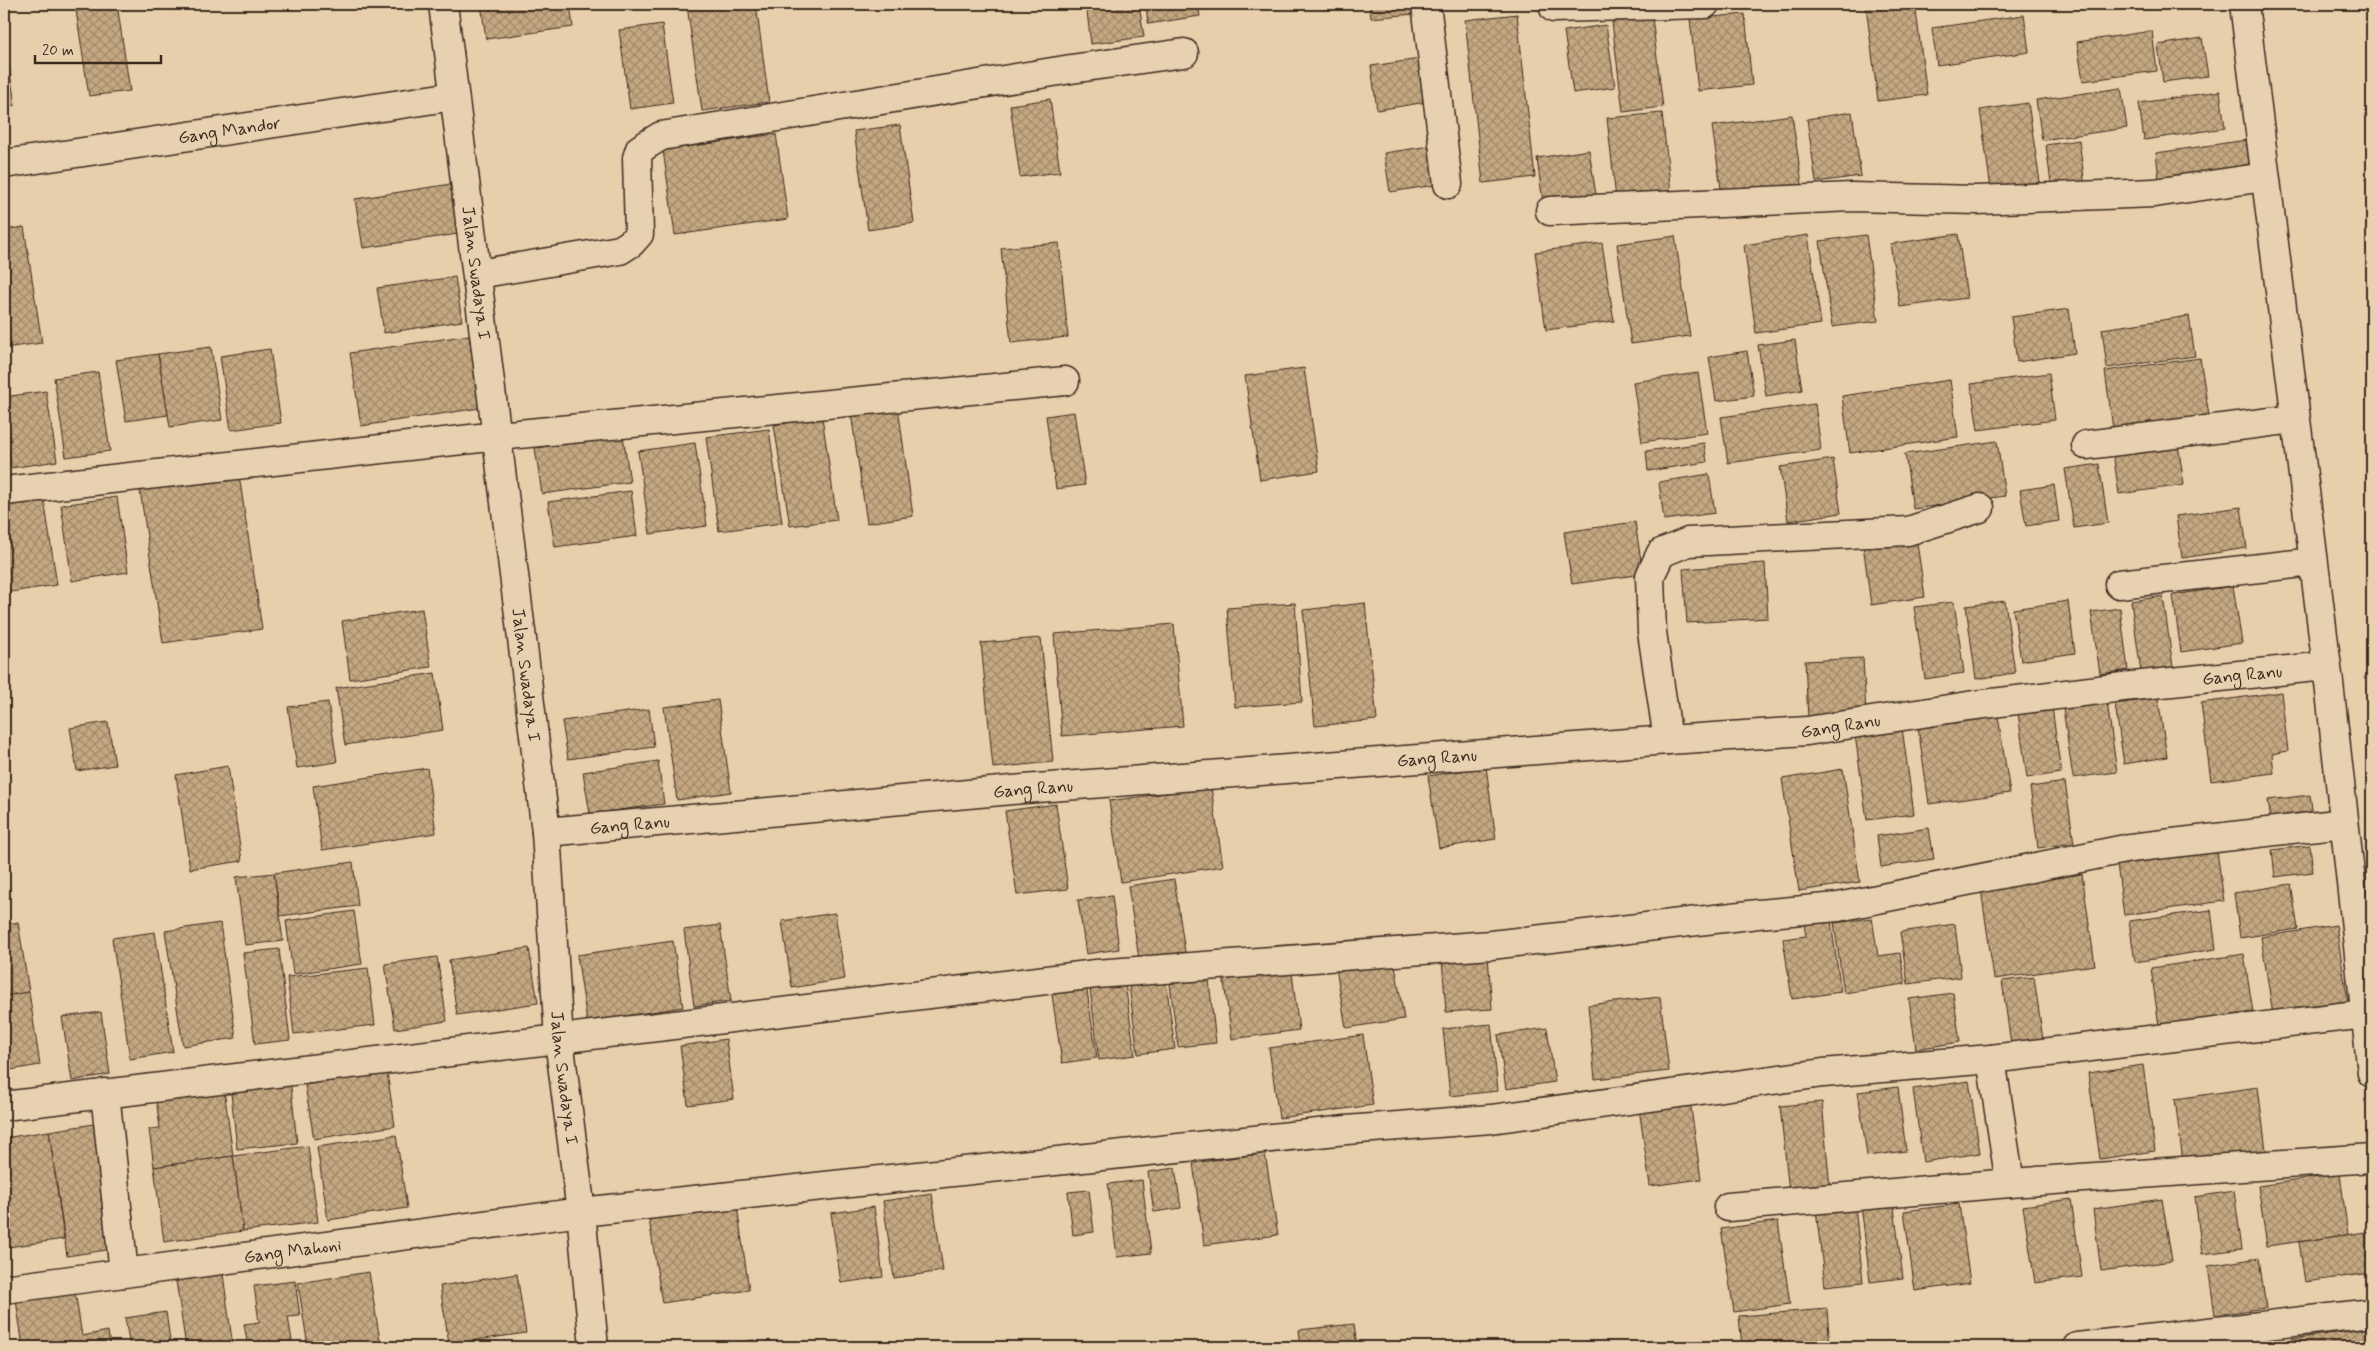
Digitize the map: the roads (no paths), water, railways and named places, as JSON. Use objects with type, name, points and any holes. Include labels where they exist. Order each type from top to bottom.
[{"type":"street","name":"Jalan Swadaya I","points":[[443,4],[546,832],[559,1040],[581,1212],[594,1347]]},
{"type":"street","points":[[1426,4],[1448,184]]},
{"type":"street","points":[[1554,8],[1705,4]]},
{"type":"street","points":[[2244,4],[2326,666],[2372,1073]]},
{"type":"street","points":[[478,274],[620,250],[631,243],[639,234],[637,158],[640,149],[661,136],[1071,68],[1184,53]]},
{"type":"street","name":"Gang Mandor","points":[[4,164],[454,96]]},
{"type":"street","points":[[1550,211],[1851,197],[1977,200],[2154,193],[2265,177]]},
{"type":"street","points":[[4,491],[498,436],[1065,381]]},
{"type":"street","points":[[2086,445],[2295,419]]},
{"type":"street","points":[[1668,740],[1652,632],[1650,576],[1661,553],[1688,542],[1908,531],[1980,508]]},
{"type":"street","points":[[2119,584],[2313,562]]},
{"type":"street","name":"Gang Ranu","points":[[546,832],[1024,789],[1808,731],[1968,706],[2113,688],[2326,666]]},
{"type":"street","points":[[4,1106],[1096,974],[1491,945],[1758,914],[1838,907],[2130,848],[2344,824]]},
{"type":"street","name":"Gang Mahoni","points":[[4,1289],[581,1212],[1346,1130],[1491,1119],[1823,1073],[1991,1060],[2365,1014]]},
{"type":"street","points":[[1991,1060],[2010,1183]]},
{"type":"street","points":[[105,1093],[124,1273]]},
{"type":"street","points":[[1728,1207],[2010,1183],[2372,1158]]},
{"type":"street","points":[[2077,1347],[2372,1313]]}]
